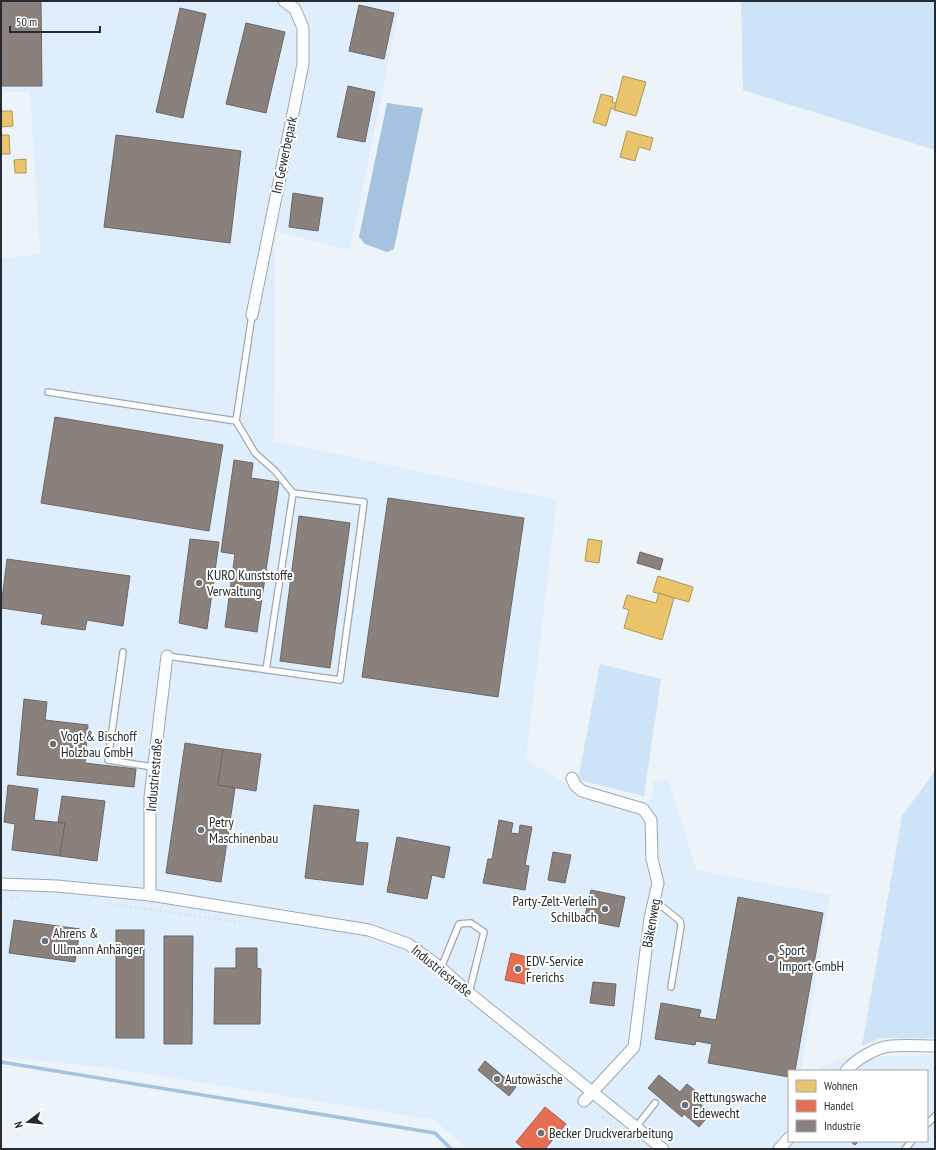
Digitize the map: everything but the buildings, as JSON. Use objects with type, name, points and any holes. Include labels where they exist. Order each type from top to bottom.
[{"type":"street","name":"Im Gewerbepark","points":[[252,315],[303,64],[303,28],[295,9],[284,1]]},
{"type":"street","name":"Industriestraße","points":[[150,895],[150,797],[167,656]]},
{"type":"street","name":"Bäkenweg","points":[[572,778],[575,785],[582,791],[643,808],[651,820],[652,859],[658,883],[650,918],[634,1047],[584,1101]]},
{"type":"street","name":"Industriestraße","points":[[1,884],[57,886],[150,895],[369,930],[408,944],[441,968],[469,993],[663,1149]]},
{"type":"street","points":[[847,1070],[850,1065],[866,1054],[889,1046],[935,1046]]},
{"type":"street","points":[[779,1149],[788,1139]]},
{"type":"lane","points":[[167,656],[340,680],[364,502],[293,493],[275,471],[255,453],[236,421],[252,315]]},
{"type":"lane","points":[[48,392],[236,421]]},
{"type":"lane","points":[[266,670],[293,493]]},
{"type":"lane","points":[[123,652],[108,760],[153,767]]},
{"type":"lane","points":[[654,900],[680,921],[681,926],[671,987]]},
{"type":"lane","points":[[441,968],[459,924],[471,922],[484,932],[469,993]]},
{"type":"lane","points":[[636,1127],[655,1103]]},
{"type":"path","points":[[1,900],[23,897]]},
{"type":"path","points":[[99,902],[245,923]]},
{"type":"path","points":[[601,1116],[641,1149]]},
{"type":"shaded area","points":[[1,1],[401,1],[350,250],[275,231],[274,441],[557,500],[526,759],[559,780],[637,815],[651,801],[654,780],[669,781],[696,870],[830,895],[801,1070],[788,1070],[788,1142],[928,1142],[928,1070],[816,1070],[845,1057],[935,1055],[935,1149],[466,1149],[435,1120],[104,1067],[1,1057],[1,259],[40,254],[30,92],[1,92]]},
{"type":"shaded area","points":[[741,1],[935,1],[935,150],[743,90]]},
{"type":"shaded area","points":[[387,103],[423,108],[394,249],[387,252],[365,244],[359,237]]},
{"type":"shaded area","points":[[600,664],[661,679],[644,796],[578,780]]},
{"type":"shaded area","points":[[935,771],[935,1035],[934,1038],[881,1038],[862,1046],[902,816]]},
{"type":"waterway","points":[[1,1062],[435,1133],[451,1149]]},
{"type":"place","name":"KURO Kunststoffe Verwaltung","points":[[199,583]]},
{"type":"place","name":"Vogt & Bischoff Holzbau GmbH","points":[[53,744]]},
{"type":"place","name":"Petry Maschinenbau","points":[[201,830]]},
{"type":"place","name":"Party-Zelt-Verleih Schilbach","points":[[605,909]]},
{"type":"place","name":"Ahrens & Ullmann Anhänger","points":[[45,941]]},
{"type":"place","name":"Sport Import GmbH","points":[[771,958]]},
{"type":"place","name":"EDV-Service Frerichs","points":[[518,969]]},
{"type":"place","name":"Autowäsche","points":[[497,1079]]},
{"type":"place","name":"Rettungswache Edewecht","points":[[685,1105]]},
{"type":"place","name":"Becker Druckverarbeitung","points":[[541,1133]]}]
